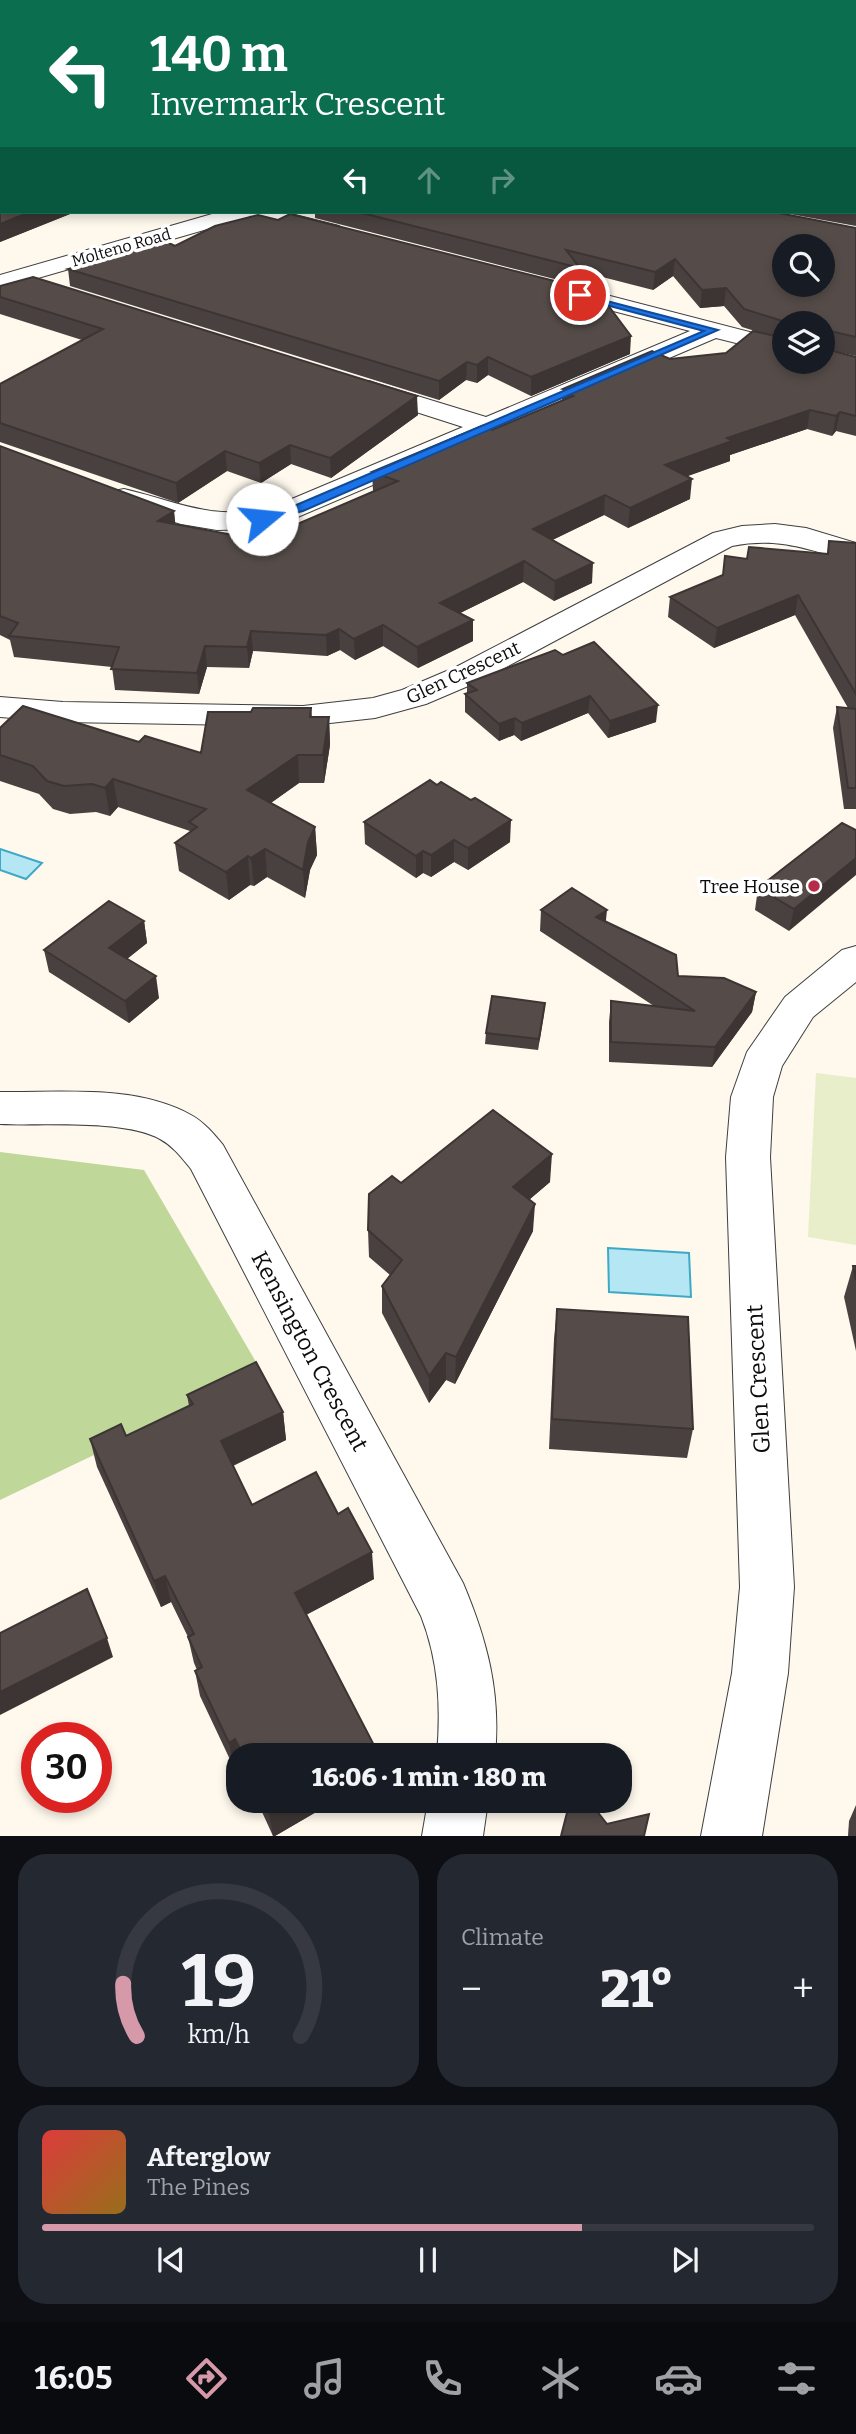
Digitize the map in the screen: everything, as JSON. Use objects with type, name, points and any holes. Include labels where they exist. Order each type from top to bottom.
[{"type":"street","name":"Molteno Road","points":[[3,274],[135,222],[165,214]]},
{"type":"street","name":"Molteno Road","points":[[3,274],[158,236],[234,214]]},
{"type":"street","points":[[267,214],[352,236]]},
{"type":"street","points":[[135,222],[158,236]]},
{"type":"street","points":[[3,274],[52,291]]},
{"type":"street","points":[[540,285],[772,345]]},
{"type":"street","points":[[102,489],[183,518],[217,522],[251,521],[298,508],[713,330]]},
{"type":"street","points":[[345,381],[491,427]]},
{"type":"street","name":"Glen Crescent","points":[[0,706],[63,712],[303,716],[375,708],[414,697],[468,674],[723,539],[746,533],[793,533],[856,553]]},
{"type":"street","name":"Glen Crescent","points":[[731,1836],[760,1673],[767,1587],[748,1157],[752,1097],[762,1063],[799,1007],[856,960]]},
{"type":"street","name":"Kensington Crescent","points":[[0,1108],[125,1112],[151,1117],[174,1125],[192,1139],[206,1157],[443,1602],[459,1637],[468,1677],[470,1719],[467,1743]]},
{"type":"street","points":[[452,1836],[456,1813]]},
{"type":"green space","points":[[816,1073],[856,1078],[856,1245],[808,1237]]},
{"type":"green space","points":[[0,1152],[144,1170],[263,1374],[0,1500]]},
{"type":"water","points":[[0,849],[42,863],[26,879],[0,870]]},
{"type":"water","points":[[608,1248],[689,1253],[691,1297],[609,1292]]},
{"type":"building","points":[[0,214],[25,214],[0,224]]},
{"type":"building","points":[[290,214],[598,292],[631,336],[531,377],[488,357],[477,365],[467,362],[439,381],[68,269],[167,242],[175,246],[215,226],[258,215],[278,220]]},
{"type":"building","points":[[366,214],[784,214],[856,228],[856,337],[835,332],[835,311],[772,311],[772,318],[744,309],[726,288],[702,290],[675,259],[655,272],[566,250],[580,268]]},
{"type":"building","points":[[33,277],[417,396],[330,458],[290,445],[259,463],[225,451],[176,483],[0,423],[0,384],[103,329],[0,297],[0,286]]},
{"type":"building","points":[[753,331],[772,335],[772,374],[835,374],[835,351],[856,357],[856,416],[840,412],[836,416],[810,410],[727,438],[732,441],[665,465],[692,479],[630,508],[605,495],[533,529],[593,563],[555,581],[524,561],[440,603],[473,620],[417,647],[383,625],[354,639],[339,629],[326,635],[251,631],[247,647],[205,646],[197,673],[111,669],[119,647],[9,636],[18,623],[0,616],[0,446],[174,511],[158,521],[260,540],[398,481],[372,472],[484,425],[492,430],[573,396],[563,392],[568,390],[563,389],[652,351],[670,359],[726,353]]},
{"type":"building","points":[[829,541],[856,543],[856,694],[798,595],[717,628],[670,597],[723,575],[725,556],[747,559],[749,547],[828,554]]},
{"type":"building","points":[[594,642],[658,705],[610,721],[590,696],[522,723],[515,718],[499,724],[465,694],[477,690],[467,683],[555,650],[563,655]]},
{"type":"building","points":[[23,706],[139,742],[145,736],[201,753],[208,712],[251,712],[253,708],[311,708],[310,717],[329,717],[323,755],[298,755],[247,790],[315,827],[308,842],[303,870],[265,849],[251,858],[248,856],[226,872],[175,843],[197,827],[189,822],[206,809],[113,779],[105,788],[92,784],[64,786],[47,781],[33,766],[0,755],[0,728]]},
{"type":"building","points":[[837,707],[856,709],[856,788],[848,788]]},
{"type":"building","points":[[430,780],[437,785],[441,782],[471,800],[475,798],[511,820],[468,848],[454,840],[431,855],[423,851],[416,856],[364,822]]},
{"type":"building","points":[[842,823],[856,830],[856,858],[794,909],[758,888]]},
{"type":"building","points":[[572,888],[607,910],[596,917],[676,955],[678,976],[724,978],[756,992],[715,1047],[611,1042],[611,1001],[695,1011],[541,910]]},
{"type":"building","points":[[109,901],[144,921],[109,948],[156,976],[125,1001],[44,950]]},
{"type":"building","points":[[492,996],[545,1003],[539,1039],[486,1033]]},
{"type":"building","points":[[493,1110],[552,1154],[513,1187],[535,1204],[456,1357],[446,1353],[429,1376],[382,1286],[402,1260],[368,1230],[369,1194],[392,1176],[401,1183]]},
{"type":"building","points":[[557,1309],[688,1317],[693,1429],[552,1419]]},
{"type":"building","points":[[256,1362],[283,1412],[221,1441],[252,1505],[316,1472],[338,1514],[348,1508],[372,1552],[295,1593],[373,1743],[237,1743],[235,1739],[229,1743],[195,1671],[202,1667],[188,1637],[194,1634],[165,1576],[154,1581],[90,1439],[121,1424],[126,1436],[193,1404],[187,1395]]},
{"type":"building","points":[[87,1589],[107,1638],[0,1692],[0,1633]]},
{"type":"building","points":[[567,1813],[598,1813],[607,1824],[649,1814],[644,1836],[561,1836]]},
{"type":"place","name":"Tree House","points":[[814,886]]},
{"type":"route","points":[[262,519],[298,508],[713,330],[580,295]]}]
